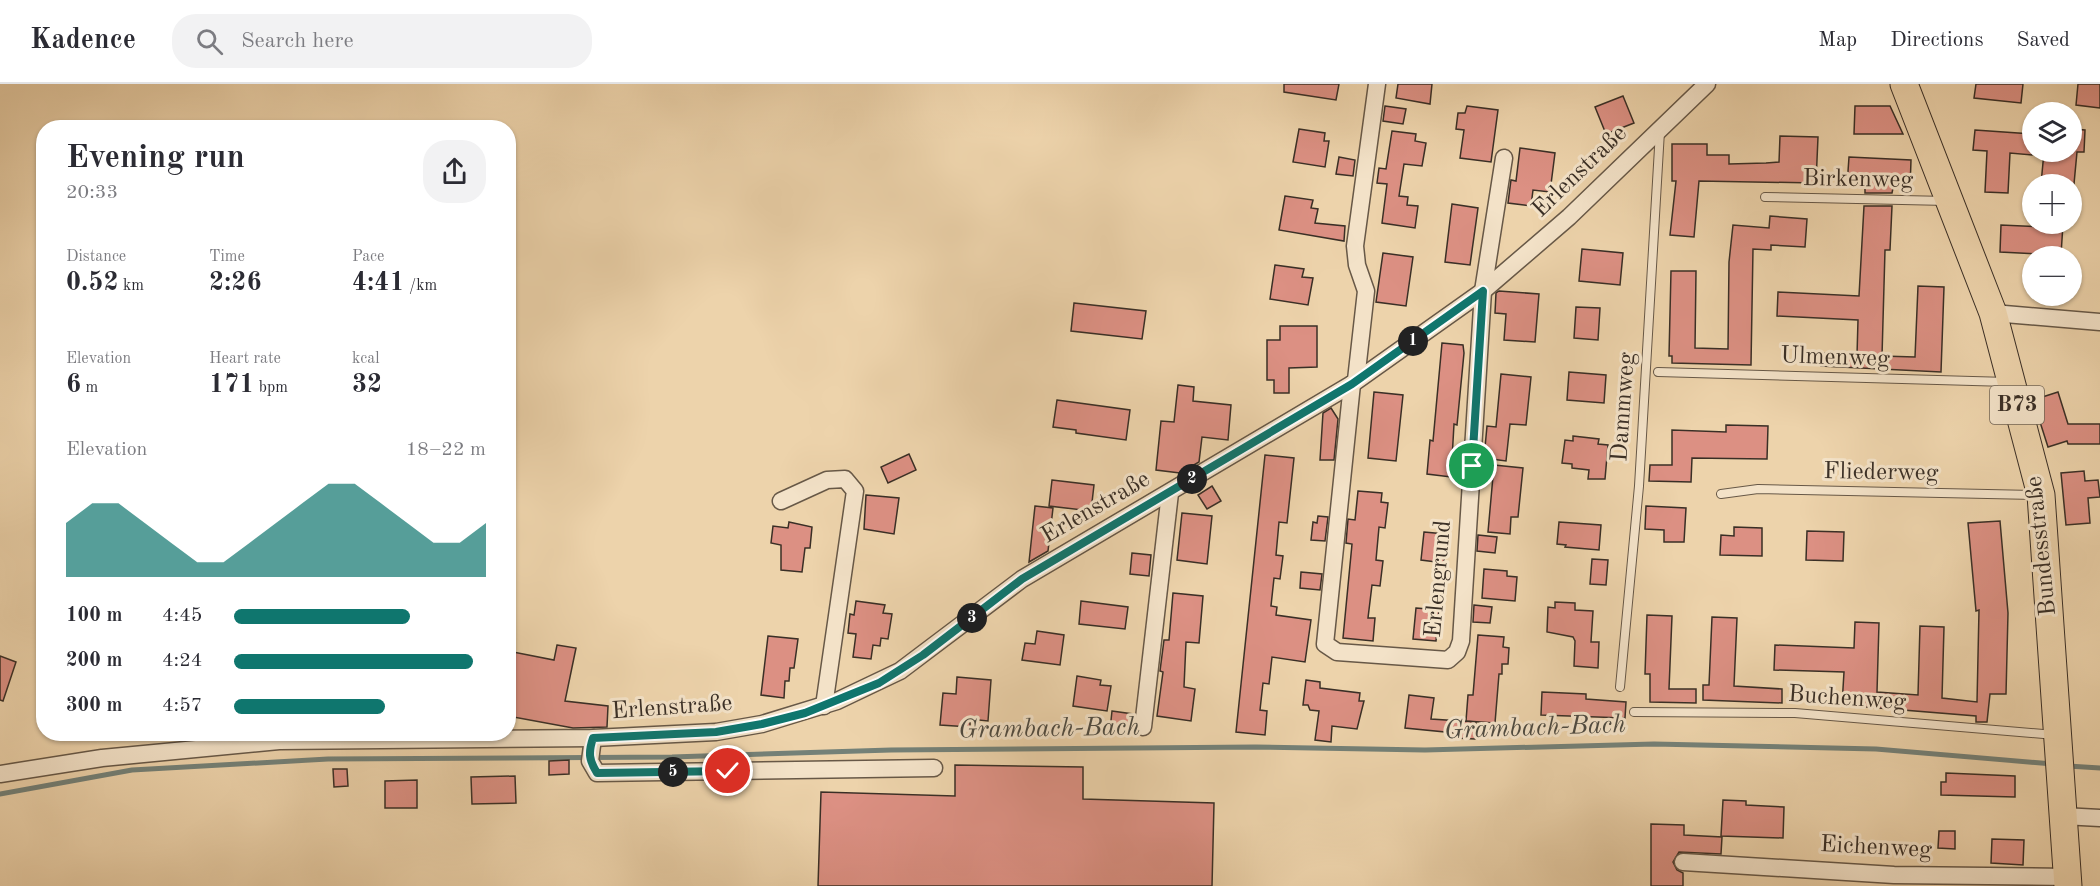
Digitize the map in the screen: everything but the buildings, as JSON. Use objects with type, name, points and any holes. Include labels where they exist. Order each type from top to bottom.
[{"type":"main road","name":"Bundesstraße","points":[[1904,84],[1993,313],[2040,495],[2068,882]]},
{"type":"street","points":[[1354,382],[1365,291],[1365,282],[1357,265],[1355,246],[1377,84]]},
{"type":"street","name":"Erlenstraße","points":[[452,741],[591,750],[762,724],[824,706],[879,683],[900,671],[1022,579],[1354,382],[1483,291],[1569,217],[1707,84]]},
{"type":"street","name":"Erlenstraße","points":[[1483,291],[1504,158]]},
{"type":"street","name":"Erlengrund","points":[[1354,382],[1325,644],[1337,652],[1448,660],[1456,652],[1461,641],[1483,291]]},
{"type":"street","points":[[1993,313],[2100,322]]},
{"type":"street","points":[[781,501],[827,480],[845,480],[855,491],[824,706]]},
{"type":"street","points":[[1143,727],[1170,493]]},
{"type":"street","name":"Erlenstraße","points":[[0,774],[102,758],[279,741]]},
{"type":"street","name":"Erlenstraße","points":[[591,750],[597,773],[934,768]]},
{"type":"street","points":[[2063,816],[2100,818]]},
{"type":"street","name":"Eichenweg","points":[[1683,862],[1894,875],[2068,882]]},
{"type":"lane","name":"Dammweg","points":[[1620,687],[1639,486],[1660,128]]},
{"type":"lane","name":"Birkenweg","points":[[1765,197],[1950,201]]},
{"type":"lane","name":"Ulmenweg","points":[[1658,372],[2011,382]]},
{"type":"lane","name":"Fliederweg","points":[[1721,494],[1758,489],[2040,495]]},
{"type":"lane","name":"Buchenweg","points":[[1634,712],[1795,713],[2058,742]]},
{"type":"waterway","name":"Grambach-Bach","points":[[0,794],[132,770],[328,759],[672,757],[891,750],[1255,747],[1425,750],[1654,744],[1876,749],[2053,764]]},
{"type":"waterway","name":"Grambach-Bach","points":[[2068,766],[2100,768]]},
{"type":"route","points":[[728,771],[597,773],[590,761],[590,749],[593,738],[716,732],[762,724],[805,713],[879,683],[923,655],[1022,579],[1352,384],[1483,291],[1472,466]]}]
